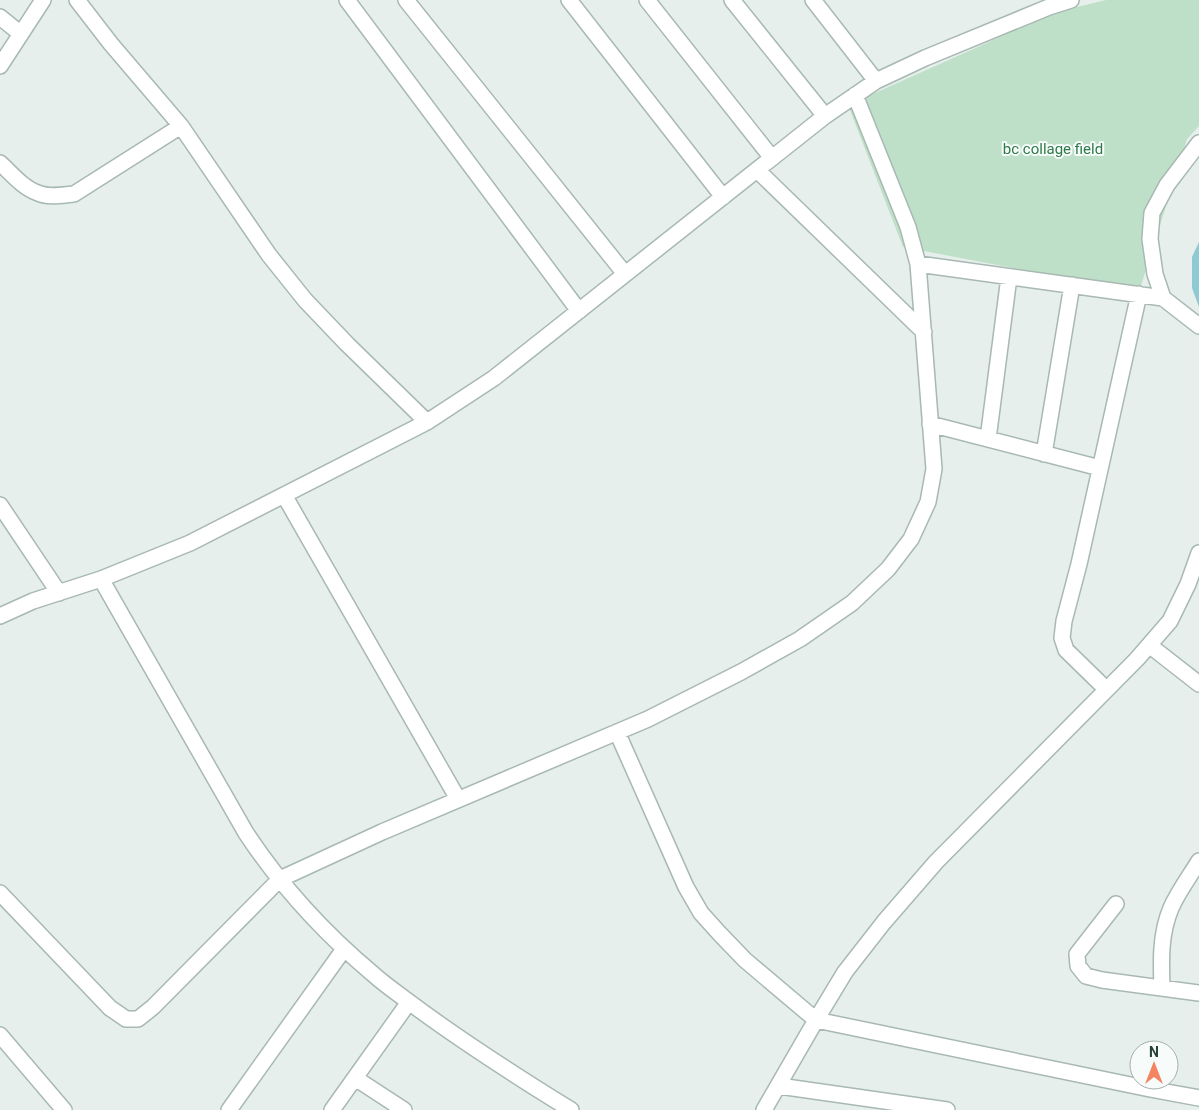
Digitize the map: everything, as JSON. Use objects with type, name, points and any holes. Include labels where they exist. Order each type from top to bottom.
[{"type":"street","points":[[0,66],[43,0]]},
{"type":"street","points":[[77,0],[182,126],[270,255],[305,300],[427,422]]},
{"type":"street","points":[[347,0],[579,310]]},
{"type":"street","points":[[406,0],[625,274]]},
{"type":"street","points":[[569,0],[723,196]]},
{"type":"street","points":[[647,0],[772,158]]},
{"type":"street","points":[[732,0],[825,116]]},
{"type":"street","points":[[813,0],[876,81]]},
{"type":"street","points":[[0,616],[34,601],[101,579],[190,543],[427,422],[494,378],[825,116],[876,81],[934,54],[1070,0]]},
{"type":"street","points":[[0,17],[21,34]]},
{"type":"street","points":[[0,893],[110,1008],[126,1019],[138,1019],[153,1007],[280,879],[349,846],[648,719],[742,672],[800,639],[852,603],[888,569],[911,538],[928,502],[934,469],[918,264],[908,227],[855,95]]},
{"type":"street","points":[[0,163],[38,194],[54,196],[74,194],[182,126]]},
{"type":"street","points":[[1163,298],[1155,274],[1150,239],[1152,213],[1167,185],[1199,143]]},
{"type":"street","points":[[757,170],[924,332]]},
{"type":"street","points":[[918,264],[1163,298],[1199,326]]},
{"type":"street","points":[[988,439],[1009,277]]},
{"type":"street","points":[[1044,454],[1072,285]]},
{"type":"street","points":[[1106,689],[1066,650],[1062,638],[1064,620],[1079,564],[1139,294]]},
{"type":"street","points":[[930,424],[1100,468]]},
{"type":"street","points":[[284,495],[458,799]]},
{"type":"street","points":[[0,505],[60,593]]},
{"type":"street","points":[[764,1110],[845,972],[884,922],[930,870],[1149,645],[1170,620],[1188,584],[1199,553]]},
{"type":"street","points":[[101,579],[246,833],[292,895],[344,949],[373,975],[499,1065],[571,1110]]},
{"type":"street","points":[[1149,645],[1199,684]]},
{"type":"street","points":[[617,732],[686,886],[700,912],[745,960],[816,1020],[1199,1098]]},
{"type":"street","points":[[1162,988],[1161,948],[1164,927],[1171,907],[1199,861]]},
{"type":"street","points":[[1116,904],[1077,954],[1078,966],[1086,976],[1102,980],[1199,993]]},
{"type":"street","points":[[229,1110],[344,949]]},
{"type":"street","points":[[332,1110],[410,1002]]},
{"type":"street","points":[[0,1035],[64,1110]]},
{"type":"street","points":[[355,1078],[404,1110]]},
{"type":"street","points":[[778,1086],[947,1110]]},
{"type":"green space","name":"bc collage field","points":[[1106,0],[1199,0],[1199,126],[1187,139],[1139,292],[903,247],[848,105],[1056,12]]},
{"type":"water","points":[[1199,242],[1199,307],[1192,288],[1192,257]]}]
